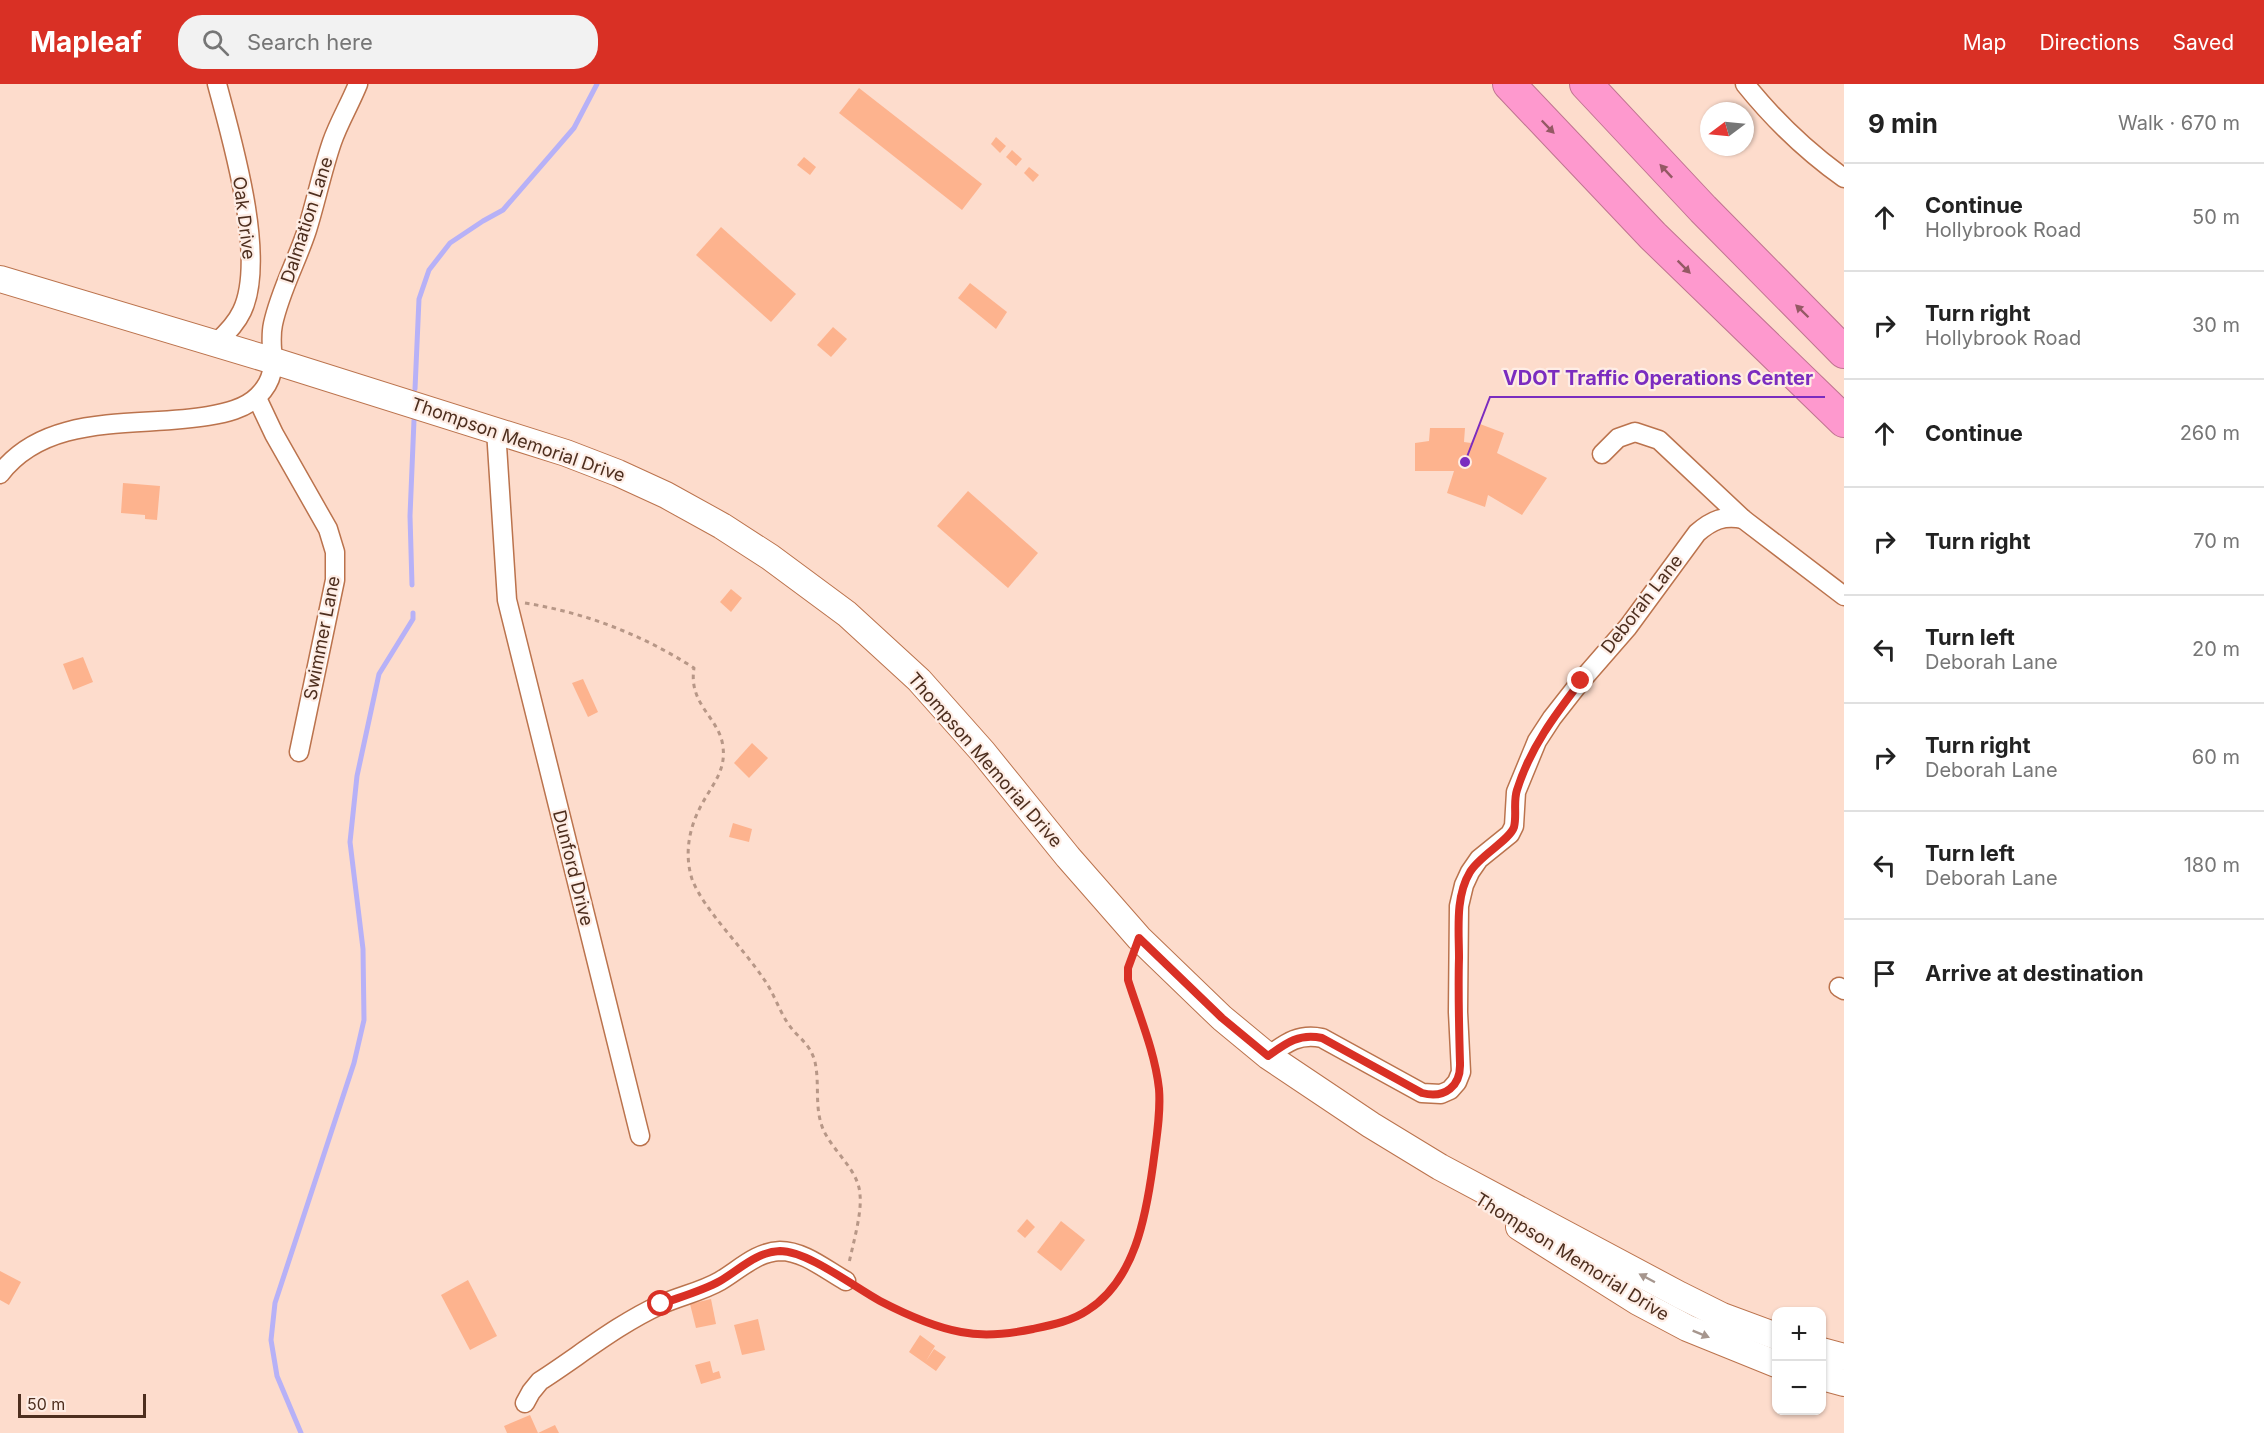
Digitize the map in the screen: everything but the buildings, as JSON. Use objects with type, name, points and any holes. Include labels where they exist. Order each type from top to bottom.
[{"type":"highway","points":[[1509,84],[1653,236],[1844,421]]},
{"type":"highway","points":[[1586,84],[1703,209],[1844,352]]},
{"type":"main road","name":"Thompson Memorial Drive","points":[[0,279],[216,343],[566,453],[666,495],[722,526],[770,556],[847,614],[919,680],[982,752],[1089,883],[1139,938],[1222,1018],[1268,1056],[1371,1125],[1440,1167],[1680,1295],[1722,1316],[1772,1335]]},
{"type":"main road","name":"Thompson Memorial Drive","points":[[1440,1167],[1478,1200],[1638,1302],[1687,1328],[1772,1362]]},
{"type":"main road","points":[[1826,1352],[1844,1357]]},
{"type":"main road","points":[[1826,1378],[1844,1383]]},
{"type":"street","name":"Oak Drive","points":[[216,343],[230,330],[242,312],[248,294],[251,265],[251,242],[241,181],[217,84]]},
{"type":"street","name":"Dalmation Lane","points":[[274,361],[273,325],[281,297],[307,231],[332,141],[357,84]]},
{"type":"street","points":[[1745,84],[1789,133],[1844,178]]},
{"type":"street","points":[[0,474],[20,453],[40,441],[68,431],[192,419],[217,415],[244,406],[256,398],[266,386],[274,361]]},
{"type":"street","name":"Swimmer Lane","points":[[256,398],[273,434],[328,529],[336,560],[335,580],[299,752]]},
{"type":"street","name":"Dunford Drive","points":[[496,430],[507,600],[640,1136]]},
{"type":"street","points":[[1602,454],[1618,438],[1635,432],[1659,440],[1743,519],[1844,596]]},
{"type":"street","name":"Deborah Lane","points":[[1268,1056],[1288,1041],[1312,1036],[1322,1038],[1422,1093],[1441,1095],[1450,1090],[1457,1082],[1461,1072],[1458,1012],[1460,906],[1464,885],[1479,859],[1510,834],[1514,826],[1516,792],[1537,741],[1581,681],[1628,627],[1697,533],[1709,523],[1722,518],[1743,519]]},
{"type":"street","points":[[525,1403],[540,1381],[641,1315],[661,1304],[718,1282],[753,1259],[767,1253],[792,1252],[804,1256],[846,1281]]},
{"type":"path","points":[[507,600],[562,611],[605,623],[665,650],[694,668],[693,684],[698,699],[723,742],[724,763],[717,781],[693,820],[688,859],[692,878],[700,895],[765,980],[786,1021],[810,1049],[815,1063],[817,1111],[834,1149],[858,1183],[861,1197],[846,1281],[881,1301],[933,1324],[961,1332],[1008,1334],[1050,1326],[1089,1310],[1107,1294],[1128,1262],[1136,1243],[1150,1183],[1159,1103],[1156,1070],[1128,980],[1128,968],[1139,938]]},
{"type":"waterway","points":[[415,389],[419,299],[429,270],[450,243],[503,210],[574,128],[597,84]]},
{"type":"waterway","points":[[412,585],[410,516],[414,420]]},
{"type":"waterway","points":[[301,1433],[277,1376],[271,1340],[275,1303],[354,1063],[364,1020],[363,949],[350,842],[357,776],[379,674],[413,619],[413,613]]},
{"type":"place","name":"VDOT Traffic Operations Center","points":[[1465,462]]},
{"type":"route","points":[[661,1304],[718,1282],[753,1259],[779,1251],[804,1256],[903,1312],[961,1332],[1008,1334],[1050,1326],[1089,1310],[1107,1294],[1119,1279],[1136,1243],[1150,1183],[1155,1146],[1159,1103],[1156,1070],[1128,980],[1128,968],[1139,938],[1222,1018],[1268,1056],[1288,1041],[1312,1036],[1322,1038],[1422,1093],[1441,1095],[1450,1090],[1457,1082],[1461,1072],[1458,1012],[1460,906],[1464,885],[1479,859],[1510,834],[1514,826],[1516,792],[1537,741],[1581,681]]}]
